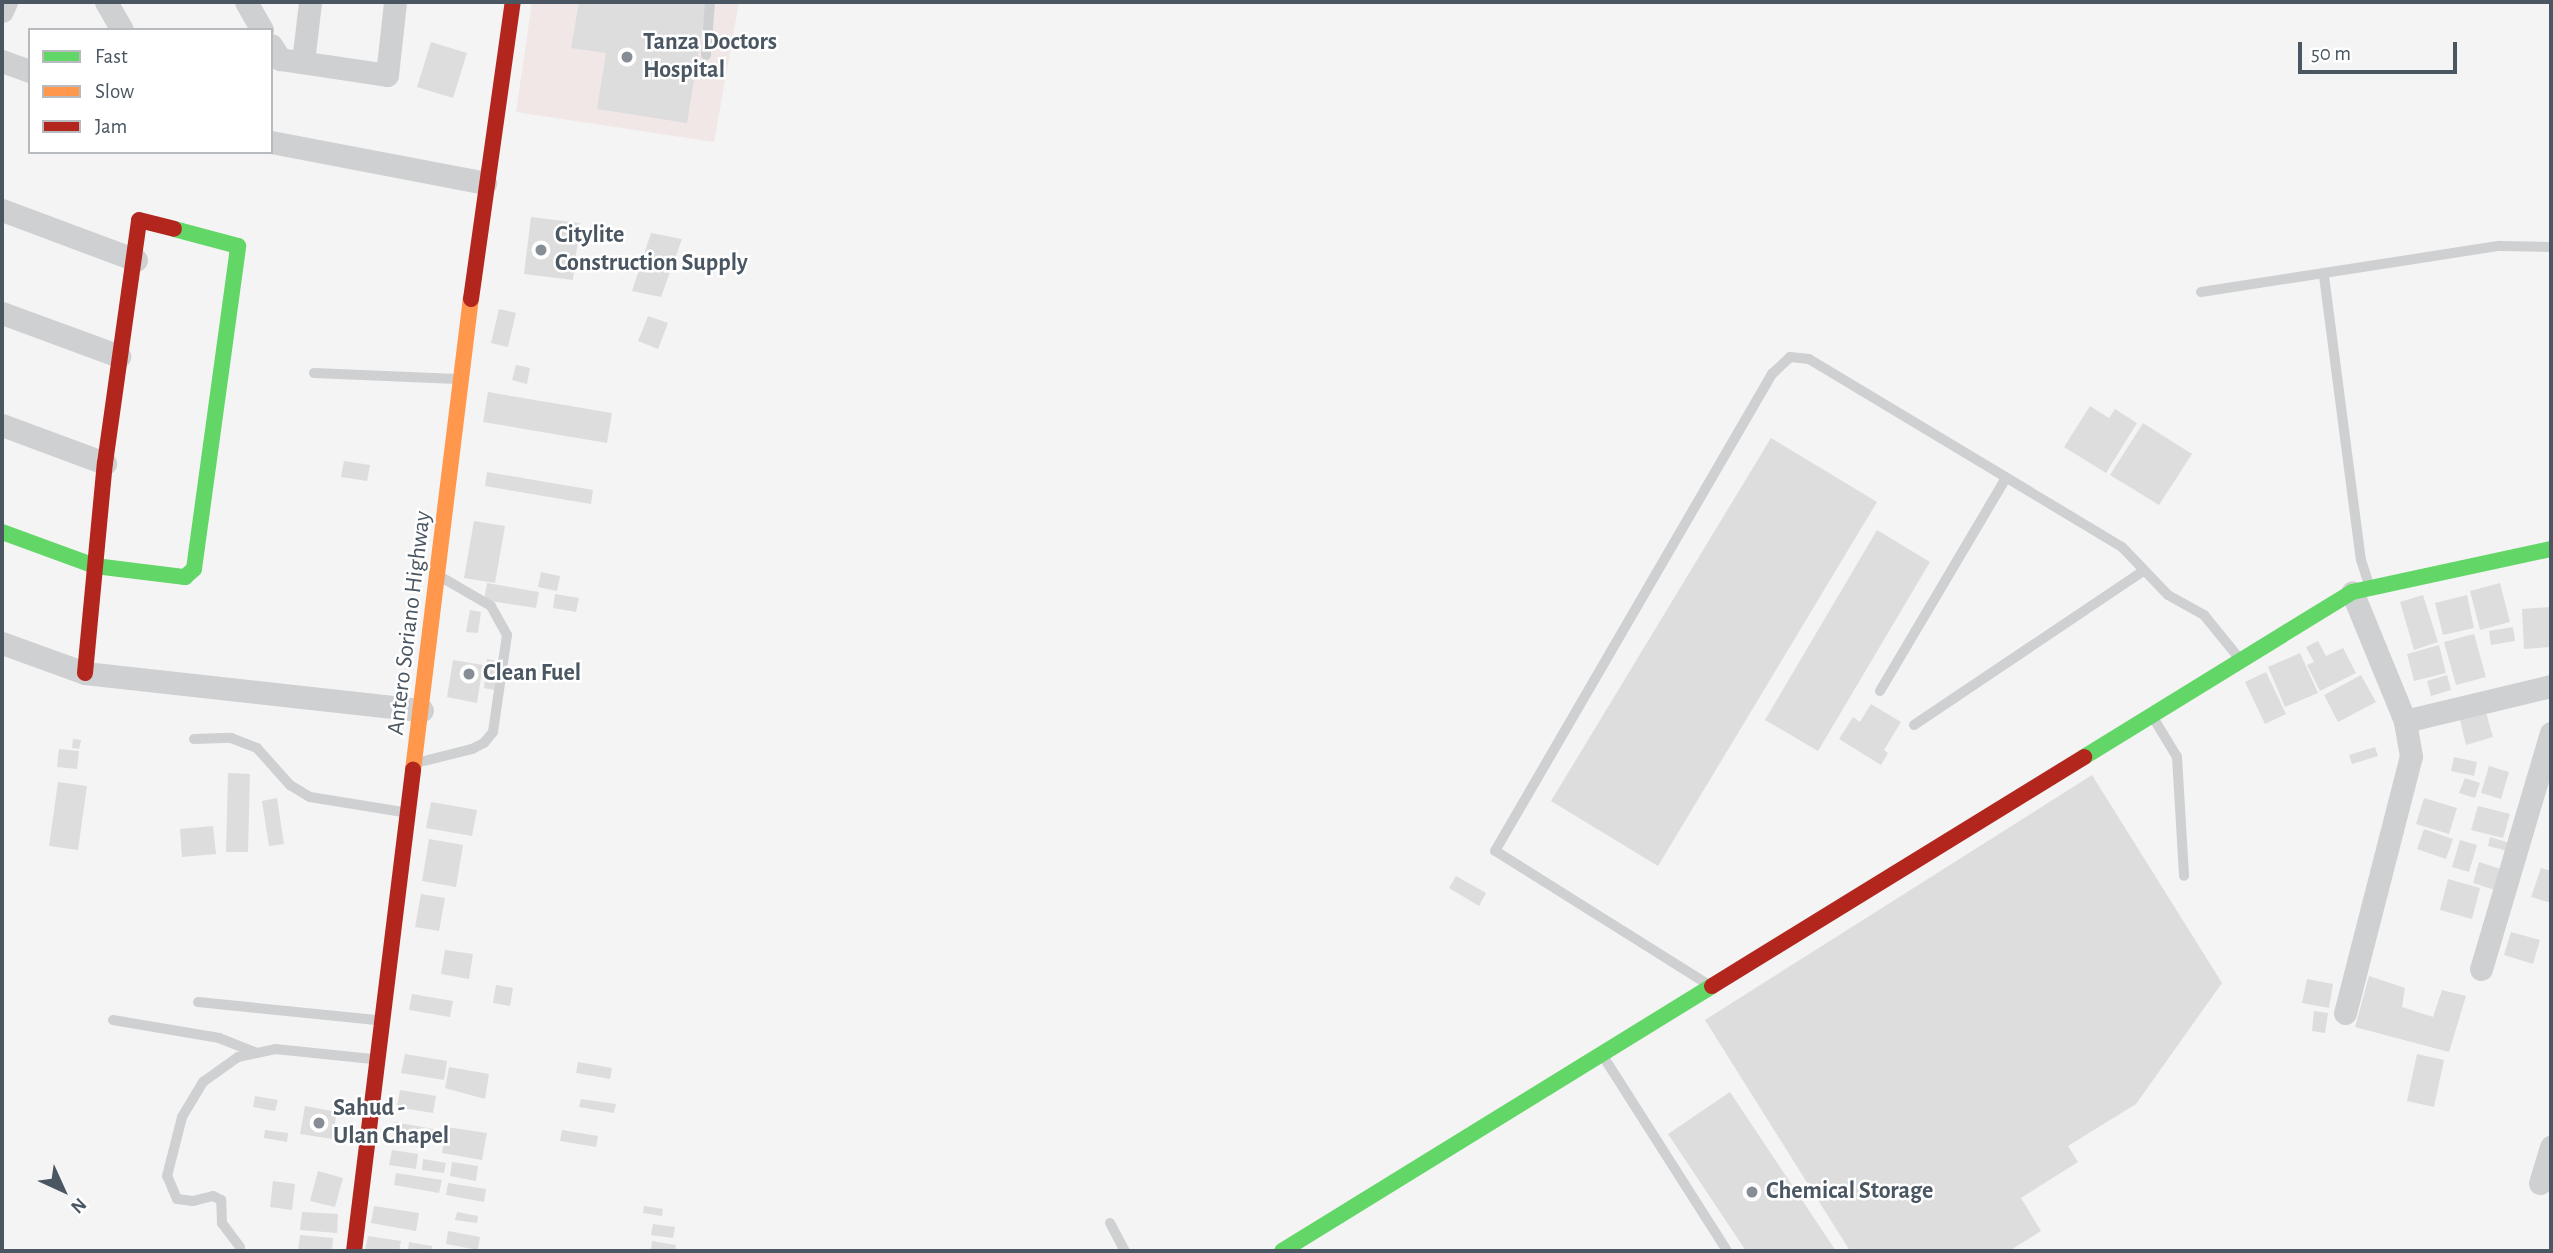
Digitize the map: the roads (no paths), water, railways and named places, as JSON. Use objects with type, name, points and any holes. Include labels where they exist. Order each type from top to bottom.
[{"type":"street","points":[[2,11],[6,2]]},
{"type":"street","points":[[106,2],[121,28]]},
{"type":"street","points":[[246,2],[261,28]]},
{"type":"street","points":[[303,62],[310,2]]},
{"type":"street","points":[[273,49],[279,60],[387,75],[396,2]]},
{"type":"street","name":"Antero Soriano Highway","points":[[354,1251],[463,380],[485,183],[513,2]]},
{"type":"street","points":[[2,61],[28,70]]},
{"type":"street","points":[[273,142],[485,183]]},
{"type":"street","points":[[2,210],[135,260]]},
{"type":"street","points":[[2,532],[95,566],[185,576],[194,569],[238,246],[139,220],[105,463],[95,566],[85,673]]},
{"type":"street","points":[[2,313],[119,356]]},
{"type":"street","points":[[2,425],[105,463]]},
{"type":"street","points":[[1282,1251],[1603,1056],[2239,658],[2360,589],[2551,549]]},
{"type":"street","points":[[2345,1013],[2411,756],[2405,721],[2360,589]]},
{"type":"street","points":[[2,643],[85,673],[422,710]]},
{"type":"street","points":[[2405,721],[2551,686]]},
{"type":"street","points":[[2480,969],[2551,733]]},
{"type":"street","points":[[2540,1183],[2551,1147]]},
{"type":"lane","points":[[706,55],[709,2]]},
{"type":"lane","points":[[2202,292],[2324,276],[2499,246],[2551,247]]},
{"type":"lane","points":[[2324,276],[2361,560],[2360,589]]},
{"type":"lane","points":[[1711,987],[1495,851],[1772,374],[1790,356],[1809,359],[2122,547],[2168,595],[2204,615],[2239,658]]},
{"type":"lane","points":[[314,373],[463,380]]},
{"type":"lane","points":[[1880,691],[2006,478]]},
{"type":"lane","points":[[1914,725],[2143,571]]},
{"type":"lane","points":[[415,763],[484,743],[496,720],[507,635],[491,606],[439,575]]},
{"type":"lane","points":[[2151,714],[2177,757],[2185,876]]},
{"type":"lane","points":[[194,739],[231,738],[257,748],[290,785],[310,797],[409,813]]},
{"type":"lane","points":[[198,1002],[383,1021]]},
{"type":"lane","points":[[113,1020],[219,1038],[257,1053]]},
{"type":"lane","points":[[240,1247],[222,1223],[221,1200],[213,1196],[193,1201],[177,1199],[167,1176],[182,1117],[203,1082],[238,1057],[275,1049],[378,1059]]},
{"type":"lane","points":[[1603,1056],[1727,1251]]},
{"type":"lane","points":[[1110,1223],[1125,1251]]},
{"type":"place","name":"Tanza Doctors Hospital","points":[[627,57]]},
{"type":"place","name":"Citylite Construction Supply","points":[[541,250]]},
{"type":"place","name":"Clean Fuel","points":[[469,674]]},
{"type":"place","name":"Sahud - Ulan Chapel","points":[[319,1123]]},
{"type":"place","name":"Chemical Storage","points":[[1752,1192]]}]
